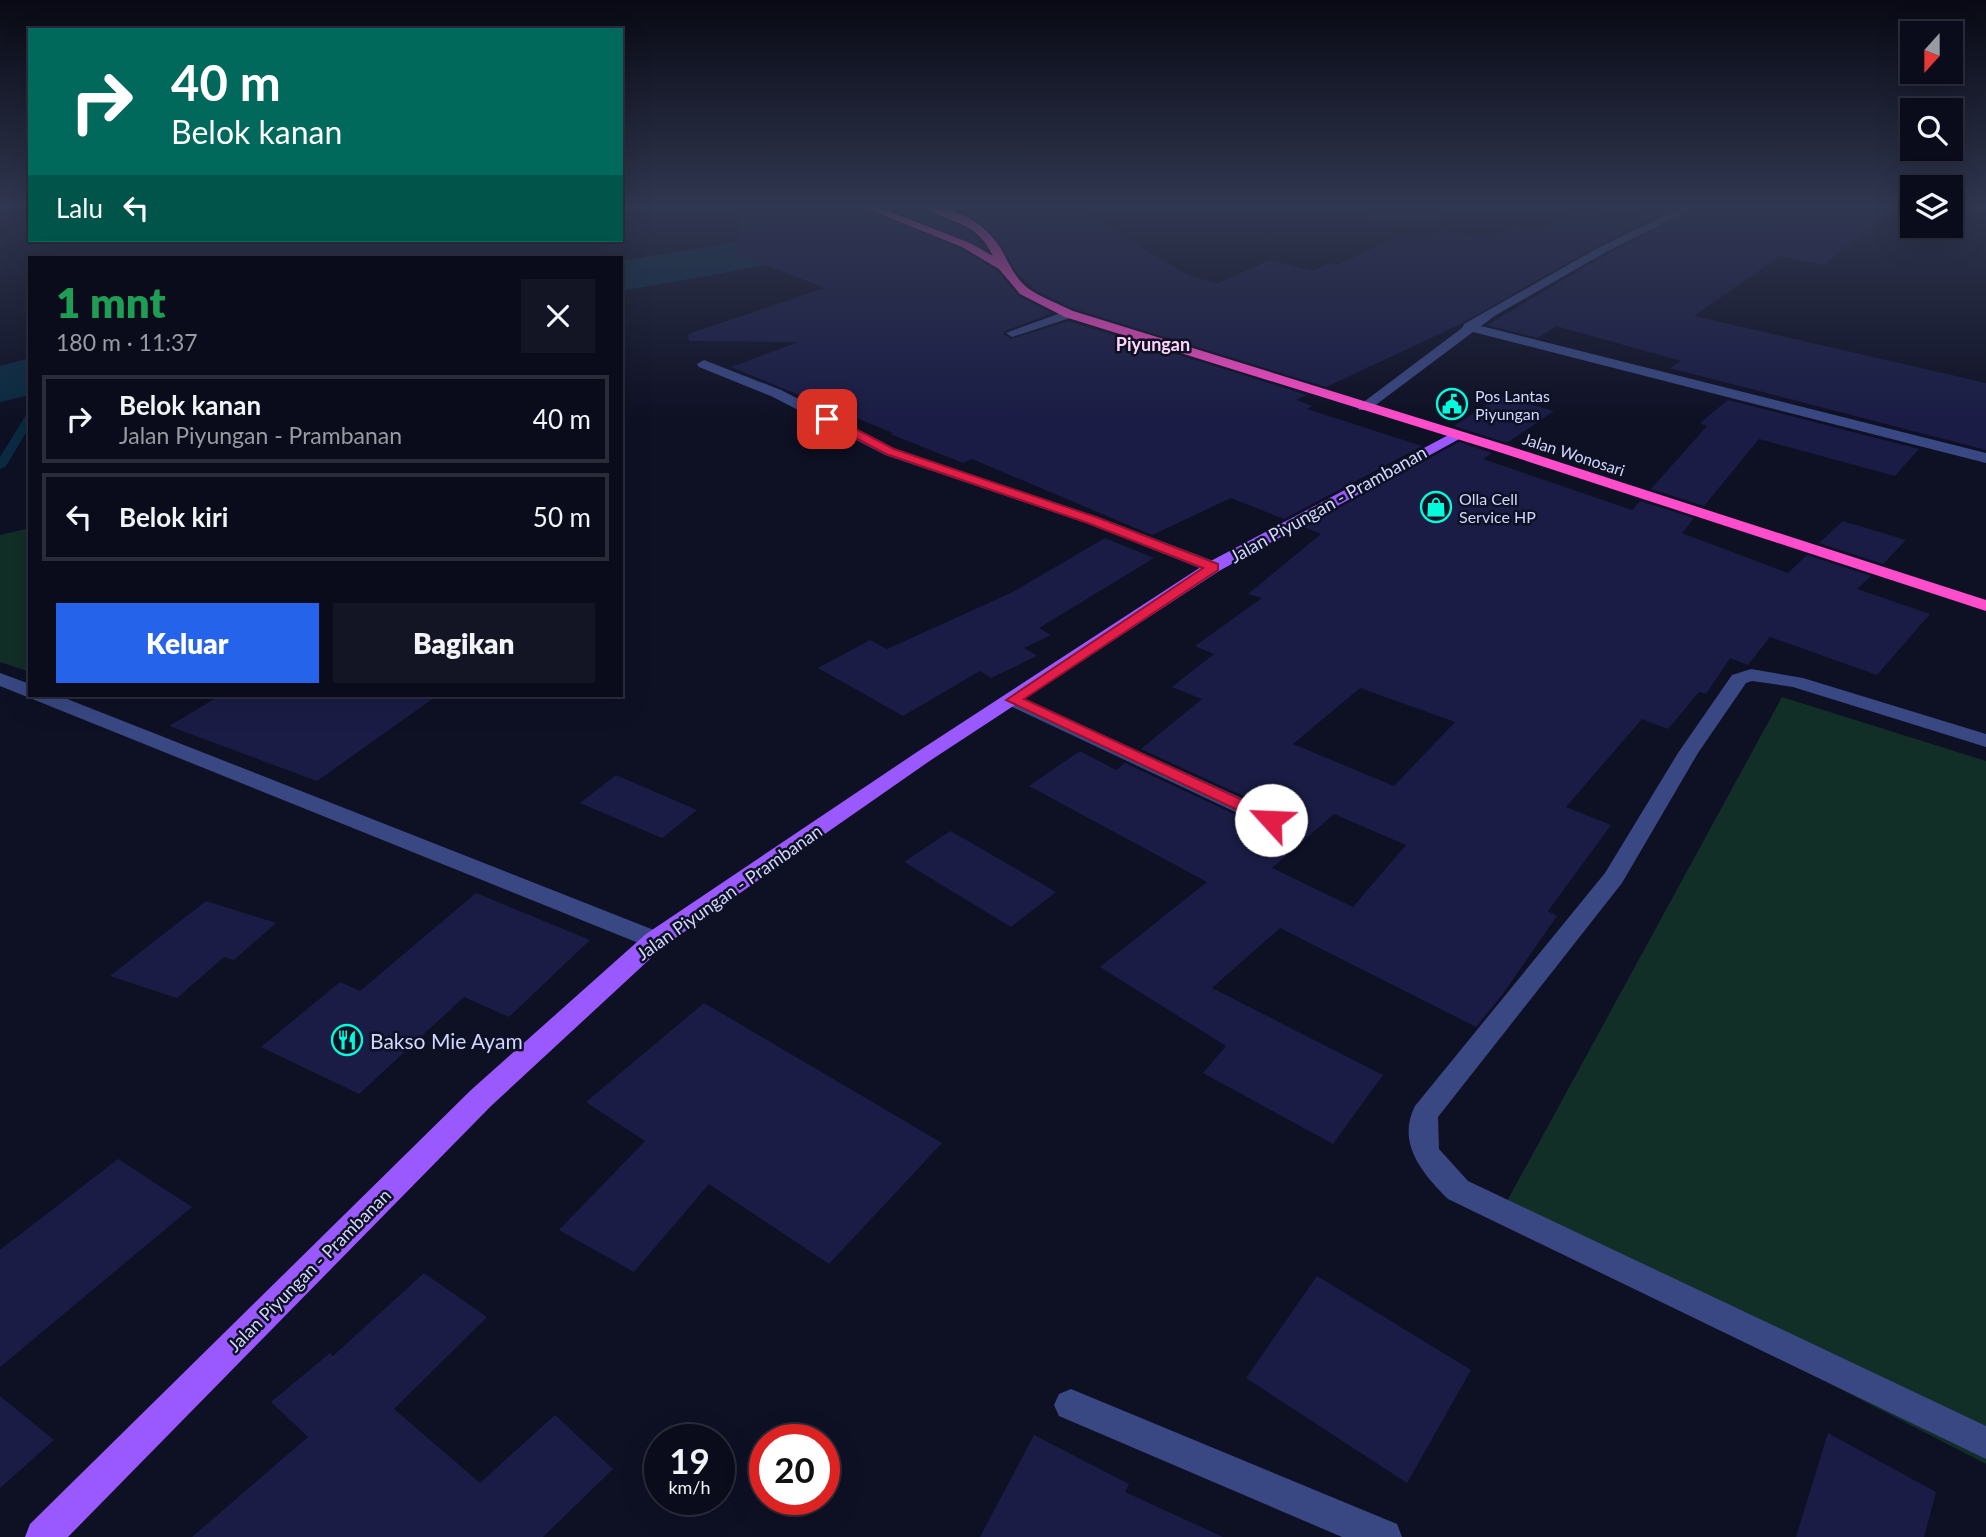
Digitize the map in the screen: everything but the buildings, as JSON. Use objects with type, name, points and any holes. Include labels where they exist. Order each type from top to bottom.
[{"type":"highway","name":"Jalan Wonosari","points":[[1012,278],[1024,291],[1069,314],[1456,435],[1986,606]]},
{"type":"main road","name":"Jalan Piyungan - Prambanan","points":[[46,1536],[481,1098],[655,940],[924,756],[1213,567],[1456,435]]},
{"type":"street","points":[[1364,407],[1468,327],[1554,278]]},
{"type":"street","points":[[1012,333],[1069,314]]},
{"type":"street","points":[[1468,327],[1986,458]]},
{"type":"street","points":[[704,364],[776,393],[890,452],[1092,520],[1213,567]]},
{"type":"street","points":[[1986,741],[1796,682],[1758,675],[1739,679],[1688,753],[1614,878],[1425,1114],[1421,1136],[1431,1162],[1458,1190],[1986,1443]]},
{"type":"street","points":[[0,679],[28,690]]},
{"type":"street","points":[[45,697],[655,940]]},
{"type":"street","points":[[1013,700],[1271,820]]},
{"type":"street","points":[[1071,1405],[1384,1537]]},
{"type":"green space","points":[[28,528],[28,671],[0,662],[0,535]]},
{"type":"green space","points":[[1782,697],[1986,761],[1986,1464],[1500,1214]]},
{"type":"waterway","points":[[0,384],[28,377]]},
{"type":"waterway","points":[[0,466],[28,420]]},
{"type":"place","name":"Pos Lantas Piyungan","points":[[1452,404]]},
{"type":"place","name":"Olla Cell Service HP","points":[[1436,507]]},
{"type":"place","name":"Bakso Mie Ayam","points":[[347,1040]]},
{"type":"district","name":"Piyungan","points":[[1153,344]]},
{"type":"route","points":[[827,419],[890,452],[954,472],[1028,501],[1092,520],[1165,546],[1213,567],[1013,700],[1271,820]]}]
